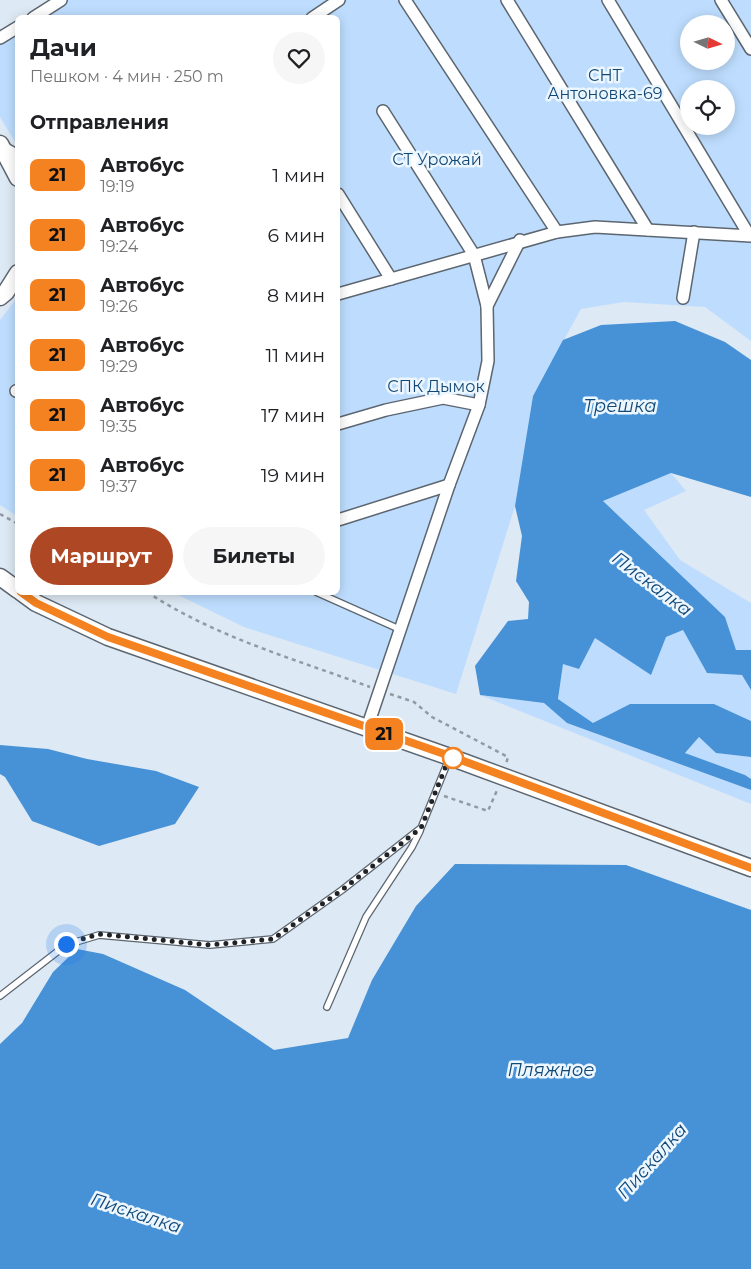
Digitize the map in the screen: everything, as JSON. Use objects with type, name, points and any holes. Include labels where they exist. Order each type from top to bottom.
[{"type":"main road","points":[[7,149],[15,170]]},
{"type":"main road","points":[[0,297],[6,292],[15,277]]},
{"type":"main road","points":[[0,577],[15,588]]},
{"type":"main road","points":[[25,595],[36,603],[108,637],[450,756],[751,868]]},
{"type":"street","points":[[38,15],[61,0]]},
{"type":"street","points":[[316,15],[339,0]]},
{"type":"street","points":[[405,0],[557,232]]},
{"type":"street","points":[[507,0],[648,230]]},
{"type":"street","points":[[608,0],[750,235]]},
{"type":"street","points":[[721,0],[751,49]]},
{"type":"street","points":[[0,38],[15,29]]},
{"type":"street","points":[[366,728],[449,485],[479,405],[488,361],[487,306],[474,255],[383,111]]},
{"type":"street","points":[[340,197],[391,279]]},
{"type":"street","points":[[340,293],[520,240],[557,232],[595,227],[750,235]]},
{"type":"street","points":[[683,298],[694,232]]},
{"type":"street","points":[[487,306],[520,240]]},
{"type":"street","points":[[340,423],[386,410],[443,398],[479,405]]},
{"type":"street","points":[[340,519],[449,485]]},
{"type":"lane","points":[[323,595],[399,629]]},
{"type":"lane","points":[[327,1007],[366,917],[412,848],[450,756]]},
{"type":"lane","points":[[0,996],[66,944],[99,934],[210,945],[273,939],[342,890],[421,828]]},
{"type":"path","points":[[0,514],[15,522]]},
{"type":"path","points":[[152,595],[207,627],[379,691],[414,702],[432,718],[508,757],[503,776],[488,811],[435,793]]},
{"type":"green space","points":[[59,0],[751,0],[751,341],[705,307],[624,302],[581,309],[533,396],[515,506],[456,694],[244,627],[178,595],[340,595],[340,15],[37,15]]},
{"type":"green space","points":[[15,30],[15,142],[0,117],[0,41]]},
{"type":"green space","points":[[15,301],[15,515],[0,505],[0,320]]},
{"type":"green space","points":[[671,473],[686,491],[644,510],[680,560],[751,603],[751,650],[736,650],[725,617],[603,501]]},
{"type":"green space","points":[[683,630],[707,673],[742,675],[751,690],[751,721],[714,704],[630,704],[593,724],[558,699],[563,663],[579,669],[595,638],[666,637]]},
{"type":"green space","points":[[480,695],[544,703],[567,723],[751,790],[751,804]]},
{"type":"green space","points":[[699,737],[716,753],[751,757],[751,779],[745,775],[685,753]]},
{"type":"water","name":"Трешка","points":[[675,321],[725,342],[751,360],[751,497],[671,473],[603,501],[725,617],[736,650],[751,650],[751,690],[742,675],[707,673],[683,630],[666,637],[651,675],[595,638],[579,669],[563,664],[558,699],[593,723],[630,704],[714,704],[751,721],[751,757],[716,753],[699,737],[685,753],[745,775],[751,779],[751,790],[567,723],[544,703],[480,695],[475,666],[508,621],[528,619],[529,602],[516,581],[522,536],[515,506],[533,396],[563,340],[601,325]]},
{"type":"water","points":[[0,745],[48,749],[87,759],[156,771],[199,787],[175,824],[99,846],[32,821],[5,777],[0,774]]},
{"type":"water","name":"Пляжное","points":[[455,864],[626,865],[751,910],[751,1269],[0,1269],[0,1044],[22,1023],[53,972],[77,949],[103,954],[185,990],[274,1050],[348,1038],[372,980],[416,906]]},
{"type":"bus line","name":"21","points":[[25,595],[36,603],[108,637],[450,756],[751,868]]},
{"type":"route","points":[[66,944],[99,934],[210,945],[273,939],[342,890],[421,828],[450,756],[453,758]]},
{"type":"park label","name":"СНТ Антоновка-69","points":[[605,84]]},
{"type":"park label","name":"СТ Урожай","points":[[437,159]]},
{"type":"park label","name":"СПК Дымок","points":[[436,386]]},
{"type":"water label","name":"Пискалка","points":[[652,584]]},
{"type":"water label","name":"Пискалка","points":[[652,1161]]},
{"type":"water label","name":"Пискалка","points":[[136,1213]]}]
